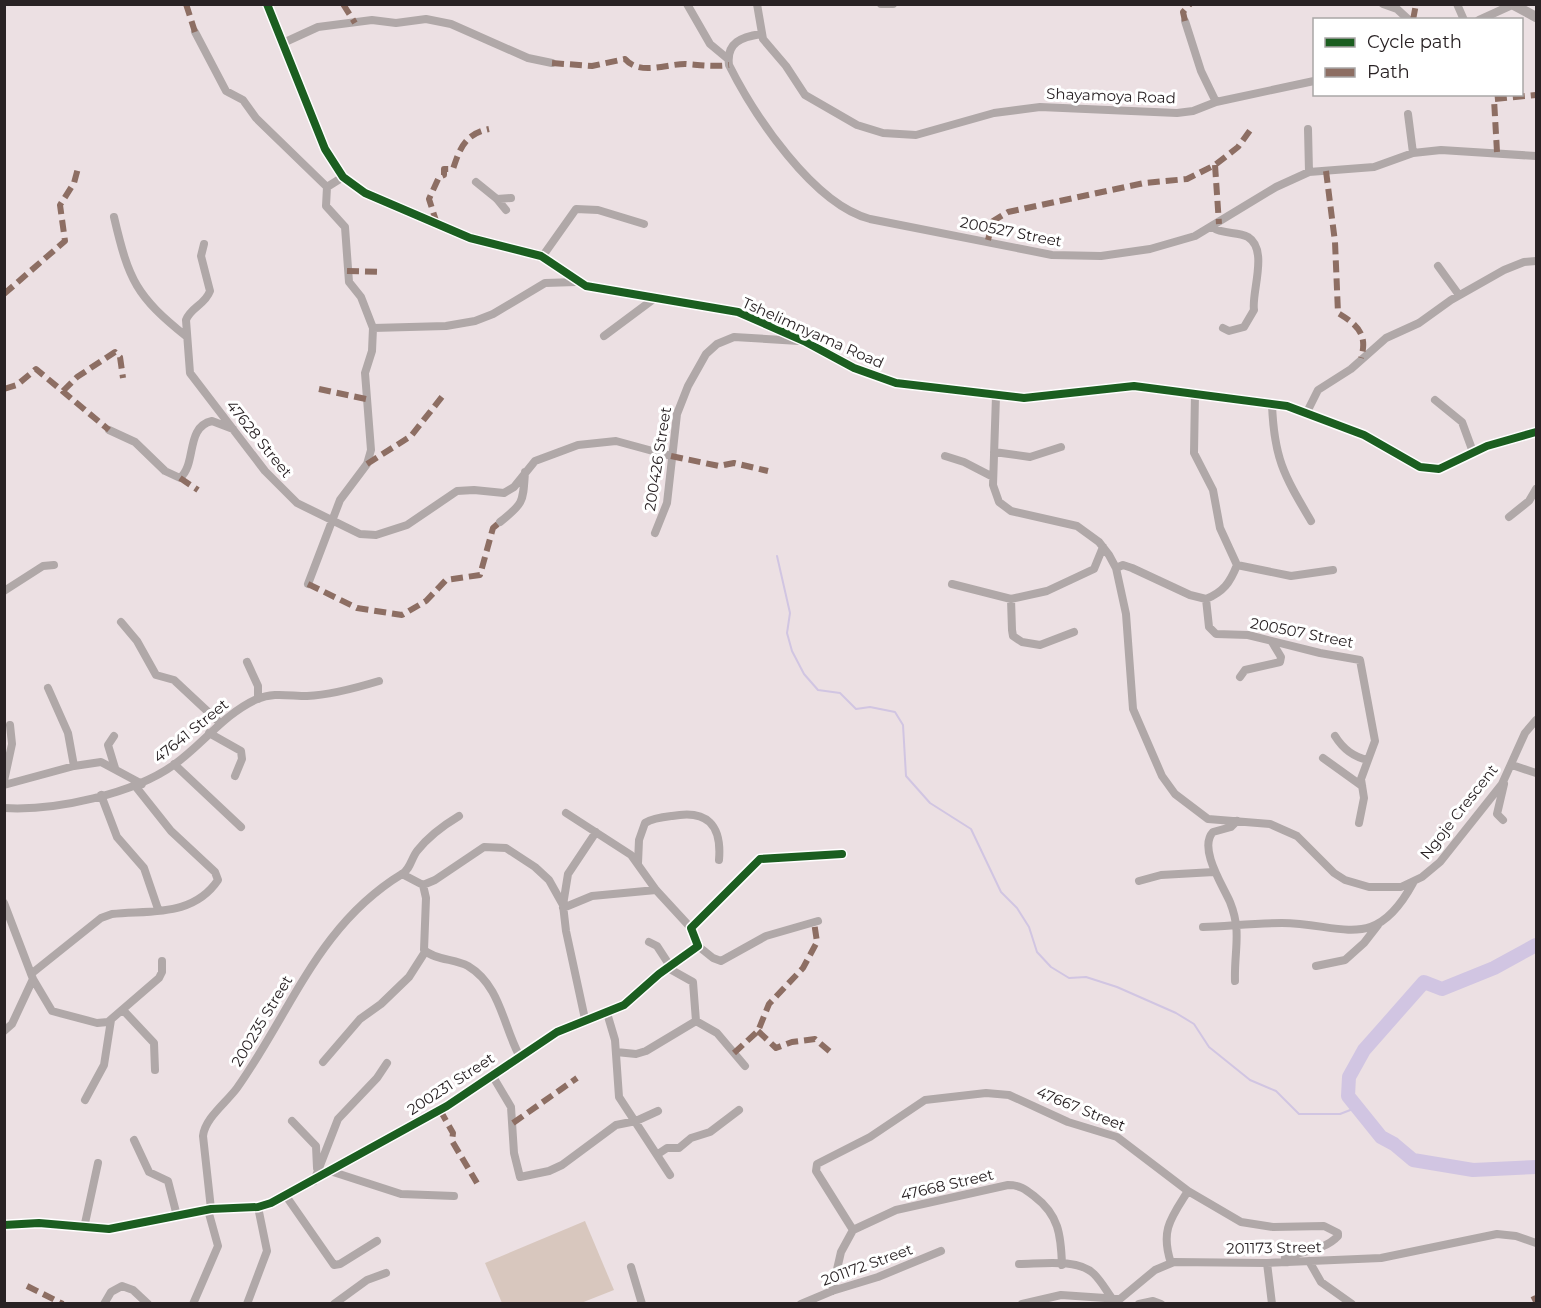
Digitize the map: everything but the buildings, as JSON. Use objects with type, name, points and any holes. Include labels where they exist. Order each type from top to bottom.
[{"type":"street","name":"Tshelimnyama Road","points":[[267,4],[325,149],[343,177],[365,193],[470,238],[542,257],[576,282],[586,286],[738,312],[804,341],[875,378],[896,384],[1024,398],[1134,386],[1272,404],[1307,412],[1364,435],[1420,466],[1430,469],[1439,469],[1473,452],[1536,432]]},
{"type":"street","points":[[687,4],[710,44],[728,59]]},
{"type":"street","name":"Shayamoya Road","points":[[757,4],[761,34],[805,95],[857,125],[883,133],[916,135],[1000,112],[1040,107],[1177,113],[1216,102],[1313,81]]},
{"type":"street","points":[[881,4],[893,4]]},
{"type":"street","points":[[1383,4],[1397,9],[1406,18]]},
{"type":"street","points":[[1483,18],[1512,5],[1536,17]]},
{"type":"street","points":[[284,43],[318,27],[372,21],[396,23],[426,19],[451,24],[528,58],[552,63]]},
{"type":"street","points":[[1185,21],[1201,71],[1216,102]]},
{"type":"street","points":[[195,32],[226,91],[243,100],[256,118],[327,187],[326,206],[345,227],[349,282],[362,297],[373,328],[372,351],[365,373],[371,450],[367,464],[340,500],[308,585]]},
{"type":"street","points":[[728,59],[728,53],[736,41],[761,34]]},
{"type":"street","name":"200527 Street","points":[[728,59],[734,75],[780,147],[810,180],[862,217],[1064,256],[1101,256],[1175,243],[1212,227],[1276,187],[1309,172],[1374,167],[1413,153],[1441,150],[1536,156]]},
{"type":"street","points":[[1408,114],[1413,153]]},
{"type":"street","points":[[1308,129],[1309,172]]},
{"type":"street","points":[[327,187],[343,177]]},
{"type":"street","points":[[476,182],[497,199],[506,210]]},
{"type":"street","points":[[497,199],[511,198]]},
{"type":"street","points":[[542,257],[576,209],[597,210],[644,224]]},
{"type":"street","points":[[114,217],[123,255],[136,287],[156,312],[187,337]]},
{"type":"street","points":[[1212,227],[1248,237],[1256,249],[1258,285],[1253,303],[1254,310],[1244,327],[1229,331],[1222,328]]},
{"type":"street","name":"47628 Street","points":[[204,244],[201,256],[210,295],[189,313],[185,327],[190,373],[265,471],[287,495],[360,534],[376,535],[414,522],[457,491],[474,490],[498,494],[509,491],[535,461],[559,450],[604,440],[626,443],[670,456]]},
{"type":"street","points":[[1307,412],[1321,388],[1351,369],[1386,338],[1430,317],[1459,296],[1515,265],[1536,261]]},
{"type":"street","points":[[1438,266],[1459,296]]},
{"type":"street","points":[[373,328],[446,326],[464,323],[493,314],[545,283],[576,282]]},
{"type":"street","points":[[604,336],[655,298]]},
{"type":"street","name":"200426 Street","points":[[655,532],[667,508],[670,456],[680,402],[711,349],[723,340],[740,336],[804,341]]},
{"type":"street","points":[[1195,393],[1194,453],[1213,489],[1220,528],[1237,565]]},
{"type":"street","name":"Ngoje Crescent","points":[[996,396],[993,477],[995,494],[999,502],[1008,510],[1072,524],[1086,532],[1103,547],[1116,567],[1128,628],[1133,709],[1161,775],[1175,794],[1208,819],[1270,824],[1292,833],[1334,873],[1357,884],[1390,888],[1413,883],[1440,862],[1504,780],[1525,733],[1536,720]]},
{"type":"street","points":[[1435,400],[1462,422],[1473,452]]},
{"type":"street","points":[[1272,404],[1276,449],[1282,472],[1311,521]]},
{"type":"street","points":[[109,430],[135,442],[165,471],[180,478],[186,472],[195,438],[202,425],[212,421],[224,428],[233,429]]},
{"type":"street","points":[[994,452],[1029,457],[1061,447]]},
{"type":"street","points":[[945,456],[964,462],[993,477]]},
{"type":"street","points":[[500,522],[516,510],[521,501],[525,471]]},
{"type":"street","points":[[1509,517],[1528,501],[1536,489]]},
{"type":"street","points":[[952,584],[1011,599],[1042,593],[1072,577],[1090,572],[1099,563],[1103,547]]},
{"type":"street","points":[[4,591],[43,566],[54,565]]},
{"type":"street","points":[[1116,567],[1123,565],[1132,568],[1190,595],[1206,599],[1225,588],[1237,565]]},
{"type":"street","points":[[1237,565],[1291,576],[1333,570]]},
{"type":"street","points":[[1011,599],[1013,636],[1022,642],[1040,645],[1074,632]]},
{"type":"street","name":"200507 Street","points":[[1206,599],[1207,620],[1214,633],[1248,635],[1360,660],[1375,741],[1362,786],[1363,809],[1359,823]]},
{"type":"street","points":[[121,622],[137,641],[156,675],[174,680],[220,723]]},
{"type":"street","points":[[1240,677],[1245,670],[1280,662],[1281,657],[1272,642]]},
{"type":"street","points":[[247,662],[261,698],[284,694],[309,696],[379,681]]},
{"type":"street","points":[[48,688],[68,733],[74,766]]},
{"type":"street","name":"47641 Street","points":[[4,808],[27,809],[101,795],[139,785],[174,764],[231,713],[261,698]]},
{"type":"street","points":[[4,1031],[12,1024],[32,977],[101,918],[112,914],[178,909],[199,900],[218,878],[160,818],[139,785],[115,768],[101,762],[74,766],[4,783],[12,744],[10,725]]},
{"type":"street","points":[[209,733],[241,751],[242,759],[235,776]]},
{"type":"street","points":[[114,736],[108,745],[115,768]]},
{"type":"street","points":[[1335,736],[1348,752],[1368,760]]},
{"type":"street","points":[[1323,758],[1362,786]]},
{"type":"street","points":[[174,764],[241,827]]},
{"type":"street","points":[[1512,765],[1536,773]]},
{"type":"street","points":[[1503,820],[1497,814],[1504,780]]},
{"type":"street","points":[[101,795],[117,837],[144,868],[158,909]]},
{"type":"street","points":[[566,813],[615,843],[638,863],[656,890],[691,928],[698,946],[712,958],[724,960],[766,936],[818,921]]},
{"type":"street","points":[[638,863],[639,840],[645,823],[686,814],[702,816],[714,826],[720,844],[719,860]]},
{"type":"street","name":"200235 Street","points":[[193,1304],[218,1246],[210,1210],[203,1136],[205,1128],[237,1088],[328,941],[354,912],[392,878],[402,874],[423,844],[459,816]]},
{"type":"street","points":[[1235,981],[1238,926],[1214,872],[1210,836],[1231,827],[1237,821]]},
{"type":"street","points":[[563,906],[568,874],[596,832]]},
{"type":"street","points":[[423,885],[435,880],[484,847],[498,846],[512,851],[543,874],[556,889],[563,906],[566,931],[585,1019]]},
{"type":"street","points":[[691,928],[760,859],[842,854]]},
{"type":"street","points":[[1139,881],[1161,875],[1214,872]]},
{"type":"street","points":[[402,874],[423,885]]},
{"type":"street","points":[[1316,966],[1345,960],[1364,943],[1402,900],[1413,883]]},
{"type":"street","points":[[322,1062],[360,1019],[381,1004],[409,977],[425,952],[423,940],[426,909],[423,885]]},
{"type":"street","points":[[563,906],[591,896],[656,890]]},
{"type":"street","points":[[4,903],[32,977],[51,1010],[97,1023],[111,1020],[159,978],[162,972],[162,961]]},
{"type":"street","points":[[1203,927],[1283,923],[1358,932],[1378,925]]},
{"type":"street","points":[[649,942],[657,946],[669,967],[693,982],[696,1021]]},
{"type":"street","name":"200231 Street","points":[[4,1225],[39,1222],[109,1229],[210,1210],[258,1207],[286,1196],[447,1106],[519,1055],[557,1032],[624,1005],[698,946]]},
{"type":"street","points":[[425,952],[458,961],[485,981],[496,997],[519,1055]]},
{"type":"street","points":[[123,1010],[154,1043],[155,1070]]},
{"type":"street","points":[[607,1013],[616,1053],[619,1097],[670,1175]]},
{"type":"street","points":[[85,1100],[104,1065],[111,1020]]},
{"type":"street","points":[[616,1053],[636,1054],[646,1051],[696,1021]]},
{"type":"street","points":[[696,1021],[717,1033],[745,1066]]},
{"type":"street","points":[[314,1181],[341,1114],[377,1078],[387,1063]]},
{"type":"street","points":[[492,1075],[511,1107],[514,1153],[520,1177],[549,1171],[562,1165],[616,1125],[636,1121],[658,1111]]},
{"type":"street","name":"47667 Street","points":[[853,1230],[816,1171],[816,1165],[870,1137],[925,1100],[934,1097],[986,1093],[1017,1097],[1068,1122],[1118,1137],[1188,1191],[1241,1222],[1273,1227],[1324,1226],[1338,1233],[1338,1236],[1328,1245],[1285,1258],[1288,1262]]},
{"type":"street","points":[[658,1154],[667,1148],[679,1148],[691,1138],[710,1132],[740,1110]]},
{"type":"street","points":[[292,1120],[316,1146],[318,1172]]},
{"type":"street","points":[[134,1140],[149,1172],[168,1181],[177,1215]]},
{"type":"street","points":[[84,1228],[98,1163]]},
{"type":"street","points":[[330,1172],[400,1194],[454,1196]]},
{"type":"street","name":"47668 Street","points":[[853,1230],[896,1210],[984,1189],[1016,1185],[1046,1205],[1055,1217],[1061,1241],[1062,1265]]},
{"type":"street","points":[[1023,1303],[1061,1295],[1116,1302],[1126,1297],[1155,1270],[1171,1263],[1165,1237],[1174,1208],[1188,1191]]},
{"type":"street","points":[[286,1196],[334,1264],[340,1264],[376,1241]]},
{"type":"street","points":[[247,1304],[267,1251],[258,1207]]},
{"type":"street","points":[[832,1291],[841,1252],[853,1230]]},
{"type":"street","name":"201173 Street","points":[[1171,1263],[1267,1263],[1381,1258],[1497,1234],[1536,1243]]},
{"type":"street","name":"201172 Street","points":[[801,1304],[832,1291],[879,1277],[941,1251]]},
{"type":"street","points":[[1309,1261],[1321,1282],[1352,1304]]},
{"type":"street","points":[[1267,1263],[1272,1304]]},
{"type":"street","points":[[1019,1264],[1062,1265],[1090,1271],[1116,1302]]},
{"type":"street","points":[[631,1267],[642,1304]]},
{"type":"street","points":[[334,1304],[367,1281],[386,1273]]},
{"type":"street","points":[[104,1304],[111,1292],[122,1286],[133,1290],[148,1304]]},
{"type":"street","points":[[1139,1304],[1153,1301],[1161,1304]]},
{"type":"shaded area","points":[[585,1221],[614,1290],[581,1303],[502,1303],[485,1263]]},
{"type":"waterway","points":[[777,556],[790,613],[787,633],[792,651],[804,674],[818,690],[840,693],[856,709],[870,707],[895,712],[903,725],[906,776],[930,803],[971,829],[1001,892],[1017,908],[1029,927],[1037,952],[1051,967],[1069,978],[1086,977],[1117,987],[1176,1013],[1194,1024],[1209,1047],[1250,1080],[1276,1091],[1299,1114],[1340,1114],[1358,1107]]},
{"type":"waterway","points":[[1536,945],[1494,968],[1442,989],[1424,982],[1364,1050],[1349,1077],[1348,1096],[1381,1137],[1394,1144],[1413,1160],[1473,1170],[1536,1167]]},
{"type":"marked path","points":[[186,4],[195,32]]},
{"type":"marked path","points":[[343,4],[355,23]]},
{"type":"marked path","points":[[1185,21],[1183,12],[1190,4]]},
{"type":"marked path","points":[[1413,18],[1416,4]]},
{"type":"marked path","points":[[552,63],[592,66],[625,59],[631,64],[646,68],[685,64],[729,65]]},
{"type":"marked path","points":[[1497,152],[1494,99],[1536,95]]},
{"type":"marked path","points":[[437,224],[429,199],[439,177],[444,175],[444,169],[453,169],[461,148],[469,138],[489,129]]},
{"type":"marked path","points":[[988,240],[993,221],[1008,212],[1144,183],[1187,179],[1215,165],[1238,147],[1251,129]]},
{"type":"marked path","points":[[1215,165],[1219,224]]},
{"type":"marked path","points":[[4,294],[65,241],[60,205],[74,183],[78,168]]},
{"type":"marked path","points":[[1326,171],[1335,242],[1338,313],[1360,331],[1363,343],[1361,358]]},
{"type":"marked path","points":[[347,271],[382,272]]},
{"type":"marked path","points":[[63,391],[77,377],[115,352],[120,357],[123,378]]},
{"type":"marked path","points":[[4,389],[17,385],[36,369],[109,430]]},
{"type":"marked path","points":[[319,389],[366,399]]},
{"type":"marked path","points":[[367,464],[411,436],[445,393]]},
{"type":"marked path","points":[[671,456],[719,466],[734,463],[768,471]]},
{"type":"marked path","points":[[180,478],[198,490]]},
{"type":"marked path","points":[[308,584],[357,608],[402,615],[426,601],[446,580],[480,575],[493,528],[500,522]]},
{"type":"marked path","points":[[734,1053],[758,1031],[769,1004],[803,968],[817,942],[814,922]]},
{"type":"marked path","points":[[758,1031],[776,1048],[792,1042],[815,1039],[834,1055]]},
{"type":"marked path","points":[[513,1123],[577,1078]]},
{"type":"marked path","points":[[440,1110],[453,1133],[452,1141],[477,1183]]},
{"type":"marked path","points":[[27,1286],[63,1304]]},
{"type":"marked path","points":[[1532,1300],[1536,1298]]},
{"type":"cycle path","points":[[267,4],[325,149],[343,177],[365,193],[470,238],[541,256],[586,286],[738,312],[804,341],[854,368],[896,383],[1024,398],[1134,386],[1287,406],[1364,435],[1420,467],[1439,469],[1487,446],[1536,432]]},
{"type":"cycle path","points":[[4,1225],[39,1223],[109,1229],[211,1209],[258,1207],[271,1203],[447,1106],[557,1032],[624,1005],[659,974],[698,946],[691,928],[760,859],[842,854]]}]
